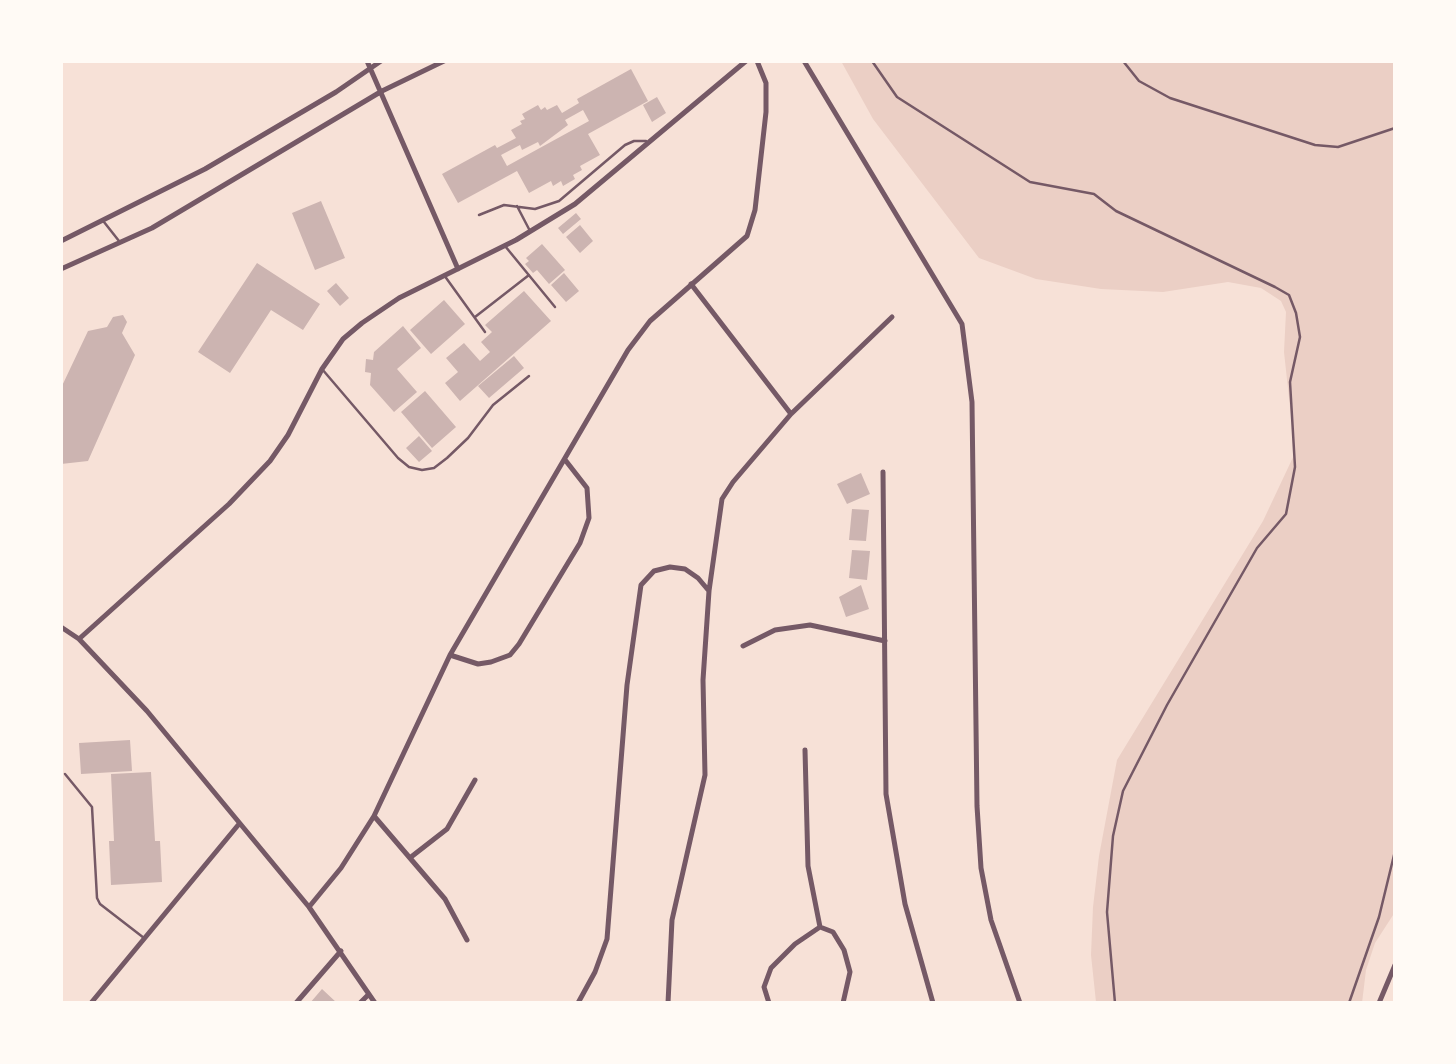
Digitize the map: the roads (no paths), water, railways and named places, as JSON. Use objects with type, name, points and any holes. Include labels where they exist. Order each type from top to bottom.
[{"type":"street","points":[[61,241],[104,222],[205,169],[336,92],[369,64],[381,61]]},
{"type":"street","points":[[61,269],[121,243],[382,91],[444,61]]},
{"type":"street","points":[[79,639],[229,503],[270,461],[288,435],[322,369],[343,339],[399,298],[505,246],[585,197],[746,61]]},
{"type":"street","points":[[309,907],[341,868],[374,816],[450,655],[566,461],[628,350],[650,321],[738,245],[752,226],[766,112],[766,83],[757,61]]},
{"type":"street","points":[[804,61],[962,324],[972,402],[977,806],[981,868],[991,920],[1020,1003]]},
{"type":"street","points":[[369,64],[458,269]]},
{"type":"street","points":[[691,284],[791,414]]},
{"type":"street","points":[[668,1003],[672,920],[705,775],[703,680],[709,591],[722,499],[733,482],[791,414],[892,317]]},
{"type":"street","points":[[450,655],[478,664],[510,654],[519,644],[580,543],[589,518],[587,488],[566,461]]},
{"type":"street","points":[[883,472],[886,794],[892,844],[908,916],[933,1003]]},
{"type":"street","points":[[578,1003],[595,972],[607,939],[627,685],[641,585],[654,571],[670,567],[685,569],[698,578],[709,591]]},
{"type":"street","points":[[743,646],[775,630],[810,625],[885,641]]},
{"type":"street","points":[[61,627],[79,639],[148,711],[309,907],[375,1003]]},
{"type":"street","points":[[805,750],[808,866],[820,927]]},
{"type":"street","points":[[411,857],[447,829],[475,780]]},
{"type":"street","points":[[374,816],[444,899],[467,940]]},
{"type":"street","points":[[91,1003],[239,824]]},
{"type":"street","points":[[769,1003],[764,988],[771,968],[795,944],[820,927]]},
{"type":"street","points":[[820,927],[833,932],[844,950],[850,972],[843,1003]]},
{"type":"street","points":[[296,1003],[341,951]]},
{"type":"street","points":[[1378,1003],[1395,965]]},
{"type":"street","points":[[360,1003],[369,994]]},
{"type":"lane","points":[[872,61],[897,97],[1030,181],[1094,194],[1116,211],[1289,295],[1296,313],[1300,337],[1290,382],[1296,457],[1286,514],[1257,548],[1228,596],[1122,791],[1114,836],[1107,912],[1115,1003]]},
{"type":"lane","points":[[1123,61],[1139,82],[1170,98],[1315,145],[1338,147],[1395,128]]},
{"type":"lane","points":[[479,215],[504,205],[534,209],[559,201],[625,145],[634,141],[652,141]]},
{"type":"lane","points":[[517,206],[530,231]]},
{"type":"lane","points":[[104,222],[121,243]]},
{"type":"lane","points":[[505,246],[555,307]]},
{"type":"lane","points":[[444,275],[485,332]]},
{"type":"lane","points":[[475,317],[529,275]]},
{"type":"lane","points":[[322,369],[398,458],[409,467],[422,470],[434,468],[447,458],[468,438],[494,405],[529,376]]},
{"type":"lane","points":[[65,775],[92,807],[97,898],[100,904],[144,938]]},
{"type":"lane","points":[[1349,1003],[1379,916],[1395,851]]}]
